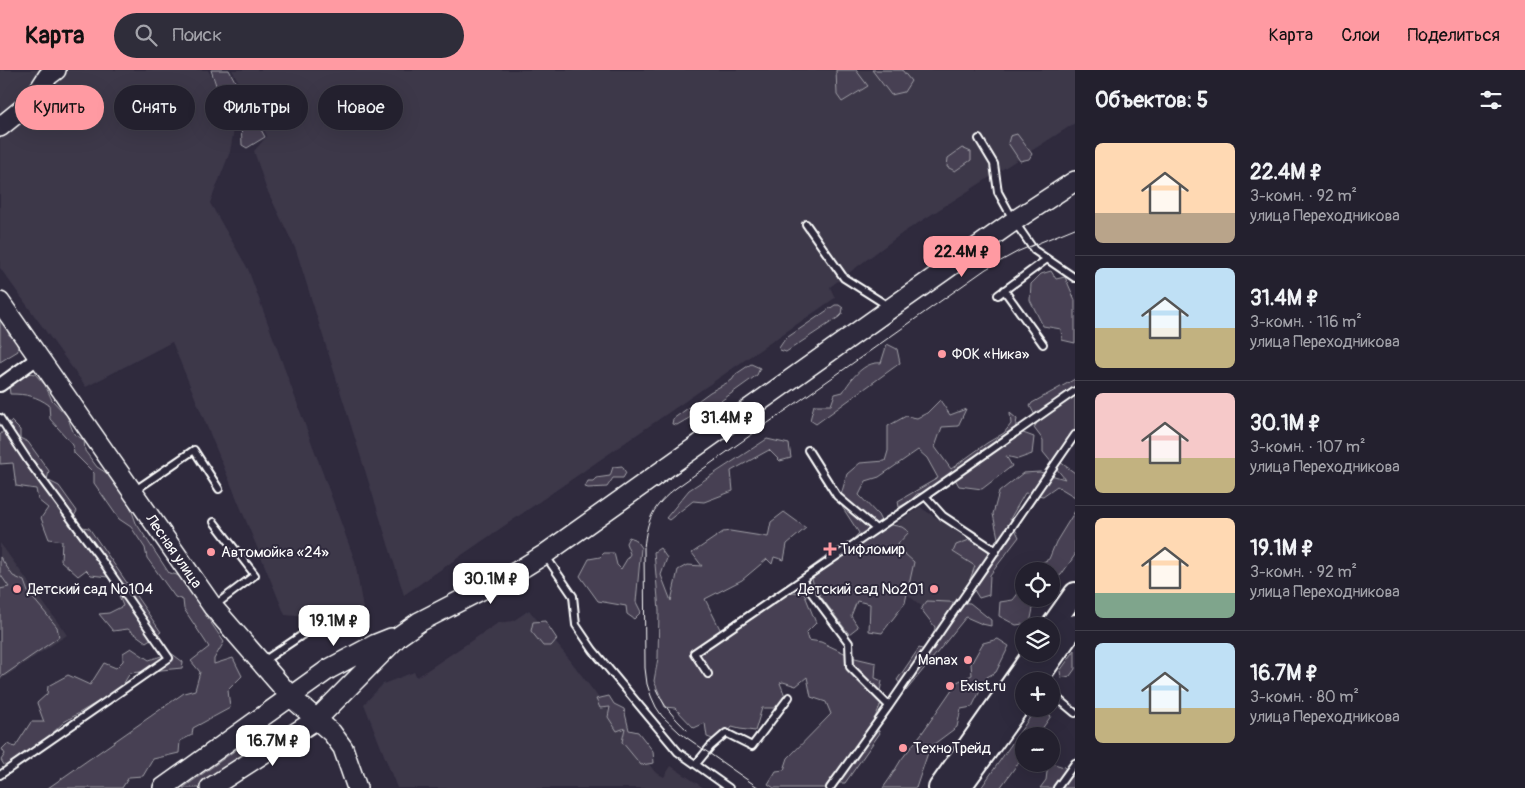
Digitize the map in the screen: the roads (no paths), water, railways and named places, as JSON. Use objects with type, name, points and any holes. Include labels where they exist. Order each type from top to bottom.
[{"type":"main road","points":[[0,127],[32,101],[48,76],[56,70]]},
{"type":"main road","points":[[210,788],[317,720],[399,636],[419,622],[516,572],[545,554],[890,308],[1075,180]]},
{"type":"main road","name":"Лесная улица","points":[[0,302],[213,607],[291,697],[332,733],[343,748],[357,788]]},
{"type":"main road","points":[[1058,617],[1075,593]]},
{"type":"main road","points":[[1042,672],[1075,625]]},
{"type":"main road","points":[[163,788],[329,669],[376,644],[399,636]]},
{"type":"main road","points":[[939,788],[1026,662]]},
{"type":"main road","points":[[960,788],[1015,712]]},
{"type":"street","points":[[0,386],[39,357]]},
{"type":"lane","points":[[979,139],[994,164],[998,192],[1014,221],[1034,250],[1075,278]]},
{"type":"lane","points":[[806,224],[844,278],[890,308]]},
{"type":"lane","points":[[998,295],[1047,259]]},
{"type":"lane","points":[[1004,290],[1043,344]]},
{"type":"lane","points":[[708,674],[694,654],[1075,392]]},
{"type":"lane","points":[[0,418],[28,462],[100,558],[169,658],[0,775]]},
{"type":"lane","points":[[830,788],[889,706],[1075,435]]},
{"type":"lane","points":[[133,492],[194,450],[219,489]]},
{"type":"lane","points":[[808,450],[838,496],[876,529]]},
{"type":"lane","points":[[925,496],[943,516],[996,551]]},
{"type":"lane","points":[[213,607],[255,575],[214,522]]},
{"type":"lane","points":[[545,554],[573,596],[576,625],[593,650],[678,752],[728,788]]},
{"type":"lane","points":[[802,580],[849,643],[850,667],[889,706]]},
{"type":"lane","points":[[261,663],[308,631]]},
{"type":"lane","points":[[696,764],[710,747],[726,733],[752,746],[789,697]]},
{"type":"lane","points":[[1060,700],[1075,713]]},
{"type":"lane","points":[[1057,788],[1075,763]]},
{"type":"tram line","points":[[759,788],[680,733],[662,716],[651,696],[645,668],[644,548],[652,514],[676,488],[986,269],[1019,251],[1075,228]]},
{"type":"tram line","points":[[656,689],[669,711],[687,730]]},
{"type":"place","name":"ФОК «Ника»","points":[[942,354]]},
{"type":"place","name":"Тифломир","points":[[830,549]]},
{"type":"place","name":"Автомойка «24»","points":[[211,552]]},
{"type":"place","name":"Детский сад №104","points":[[17,589]]},
{"type":"place","name":"Детский сад №201","points":[[934,589]]},
{"type":"place","name":"Manax","points":[[968,660]]},
{"type":"place","name":"Exist.ru","points":[[950,686]]},
{"type":"place","name":"ТехноТрейд","points":[[903,748]]}]
